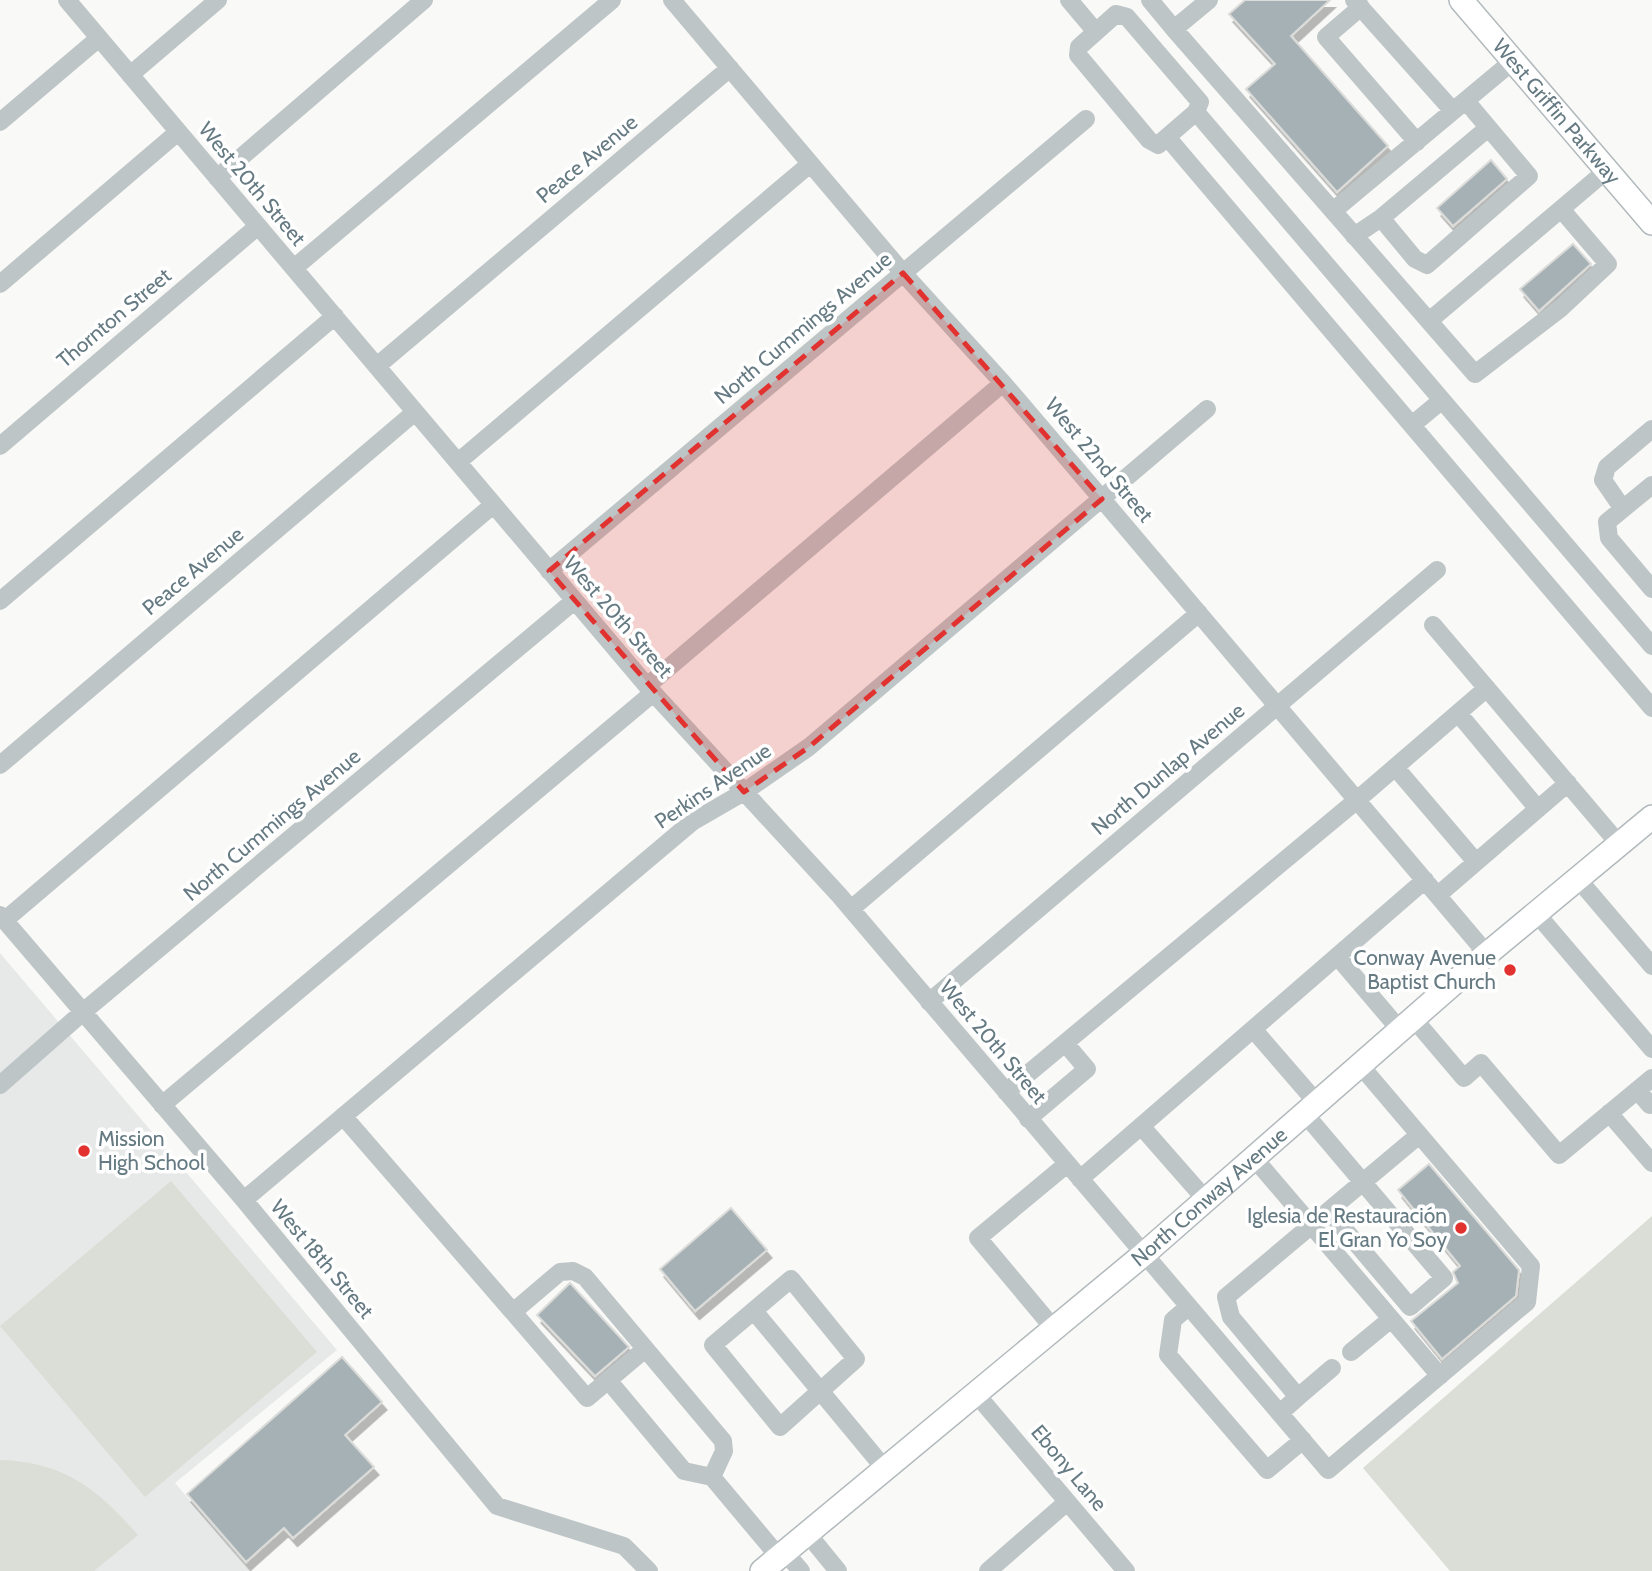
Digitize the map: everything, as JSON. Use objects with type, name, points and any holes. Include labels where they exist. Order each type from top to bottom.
[{"type":"main road","name":"West Griffin Parkway","points":[[1461,0],[1652,223]]},
{"type":"main road","name":"North Conway Avenue","points":[[775,1560],[1055,1330],[1487,954],[1652,817]]},
{"type":"street","name":"West 20th Street","points":[[67,0],[650,690],[851,909],[1328,1470],[1440,1376]]},
{"type":"street","points":[[130,75],[218,0]]},
{"type":"street","points":[[217,178],[424,0]]},
{"type":"street","points":[[294,268],[612,0]]},
{"type":"street","name":"West 22nd Street","points":[[672,0],[903,273],[1003,383],[1487,954]]},
{"type":"street","points":[[1069,0],[1096,32]]},
{"type":"street","points":[[1150,0],[1475,373],[1561,308],[1608,264],[1561,209]]},
{"type":"street","points":[[1174,29],[1209,0]]},
{"type":"street","points":[[1381,218],[1415,258],[1427,265],[1528,176],[1488,128],[1459,106],[1358,4],[1326,37],[1417,142]]},
{"type":"street","points":[[1116,14],[1127,17],[1200,102],[1196,112],[1158,145],[1150,140],[1078,55],[1079,47],[1096,32],[1116,14]]},
{"type":"street","points":[[0,122],[99,38]]},
{"type":"street","points":[[1333,211],[1513,61]]},
{"type":"street","name":"Peace Avenue","points":[[377,366],[730,68]]},
{"type":"street","points":[[1196,112],[1652,646]]},
{"type":"street","name":"North Cummings Avenue","points":[[549,571],[1086,119]]},
{"type":"street","points":[[1354,236],[1381,218],[1488,128]]},
{"type":"street","points":[[0,284],[178,132]]},
{"type":"street","points":[[1167,138],[1652,708]]},
{"type":"street","points":[[458,462],[810,163]]},
{"type":"street","points":[[1429,321],[1607,170]]},
{"type":"street","name":"Thornton Street","points":[[0,446],[258,226]]},
{"type":"street","points":[[0,601],[335,316]]},
{"type":"street","points":[[162,1105],[650,690],[1003,383]]},
{"type":"street","points":[[1412,425],[1442,400]]},
{"type":"street","name":"Perkins Avenue","points":[[244,1200],[692,822],[744,793],[808,747],[1207,409]]},
{"type":"street","name":"Peace Avenue","points":[[0,765],[415,412]]},
{"type":"street","points":[[1623,509],[1603,480],[1607,467],[1652,429]]},
{"type":"street","points":[[1652,485],[1607,522],[1609,538],[1652,589]]},
{"type":"street","points":[[2,918],[493,505]]},
{"type":"street","name":"North Dunlap Avenue","points":[[929,1002],[1437,570]]},
{"type":"street","name":"North Cummings Avenue","points":[[0,1085],[83,1012],[574,601]]},
{"type":"street","points":[[851,909],[1199,613]]},
{"type":"street","points":[[1433,625],[1619,844]]},
{"type":"street","points":[[1006,1092],[1357,800],[1487,688]]},
{"type":"street","points":[[1458,713],[1538,809]]},
{"type":"street","points":[[1395,767],[1476,862]]},
{"type":"street","points":[[1438,895],[1567,783]]},
{"type":"street","points":[[1578,878],[1645,944],[1652,966]]},
{"type":"street","points":[[1080,1179],[1425,880]]},
{"type":"street","points":[[1536,913],[1652,1049]]},
{"type":"street","name":"West 18th Street","points":[[2,918],[244,1200],[497,1506],[624,1546],[649,1571]]},
{"type":"street","points":[[1337,956],[1464,1078],[1481,1063],[1559,1155],[1652,1078]]},
{"type":"street","points":[[1253,1029],[1363,1182],[1444,1278],[1410,1307],[1329,1211]]},
{"type":"street","points":[[1028,1119],[1087,1069],[1065,1043]]},
{"type":"street","points":[[1254,1158],[1440,1376],[1527,1302],[1531,1266],[1360,1065]]},
{"type":"street","points":[[1637,1090],[1650,1105]]},
{"type":"street","points":[[1609,1113],[1652,1163]]},
{"type":"street","points":[[343,1116],[587,1398],[645,1349]]},
{"type":"street","points":[[1141,1126],[1206,1200]]},
{"type":"street","points":[[1298,1397],[1231,1317],[1226,1297],[1419,1135]]},
{"type":"street","points":[[1055,1330],[978,1238],[1067,1164]]},
{"type":"street","points":[[513,1312],[560,1272],[573,1270],[585,1277],[723,1441],[724,1451],[712,1477]]},
{"type":"street","points":[[791,1279],[856,1359],[780,1427],[713,1345],[754,1311],[791,1279]]},
{"type":"street","points":[[1188,1307],[1173,1320],[1168,1355],[1258,1460],[1267,1470],[1303,1440]]},
{"type":"street","points":[[754,1311],[886,1469]]},
{"type":"street","points":[[1351,1352],[1391,1318]]},
{"type":"street","points":[[1231,1356],[1250,1339]]},
{"type":"street","points":[[1280,1413],[1332,1368]]},
{"type":"street","points":[[608,1380],[684,1471],[712,1477],[775,1560],[801,1571]]},
{"type":"street","name":"Ebony Lane","points":[[976,1395],[1126,1571]]},
{"type":"street","points":[[988,1571],[1067,1502]]},
{"type":"street","points":[[807,1534],[838,1571]]},
{"type":"highlighted area","points":[[903,273],[1102,499],[809,747],[744,792],[549,571]]},
{"type":"shaded area","name":"Mission High School","points":[[0,953],[337,1350],[175,1483],[250,1571],[0,1571]]},
{"type":"shaded area","points":[[171,1181],[317,1352],[145,1497],[0,1326]]},
{"type":"shaded area","points":[[1652,1216],[1652,1571],[1450,1571],[1363,1468]]},
{"type":"shaded area","points":[[0,1460],[43,1466],[78,1481],[108,1504],[138,1535],[94,1571],[0,1571]]},
{"type":"building","points":[[1245,0],[1330,0],[1291,36],[1388,146],[1337,192],[1246,89],[1275,64],[1229,14]]},
{"type":"building","points":[[1491,160],[1507,179],[1453,226],[1437,208]]},
{"type":"building","points":[[1573,244],[1591,264],[1539,311],[1520,289]]},
{"type":"building","name":"Iglesia de Restauración El Gran Yo Soy","points":[[1429,1164],[1519,1270],[1516,1296],[1442,1359],[1411,1321],[1458,1283],[1453,1272],[1460,1266],[1398,1190]]},
{"type":"building","points":[[731,1208],[767,1250],[695,1311],[660,1269]]},
{"type":"building","points":[[570,1283],[629,1347],[595,1376],[537,1315]]},
{"type":"building","points":[[342,1357],[382,1402],[345,1435],[374,1467],[293,1538],[284,1528],[246,1562],[187,1494]]},
{"type":"place","name":"Conway Avenue Baptist Church","points":[[1510,970]]},
{"type":"place","name":"Mission High School","points":[[84,1151]]},
{"type":"place","name":"Iglesia de Restauración El Gran Yo Soy","points":[[1461,1228]]}]
